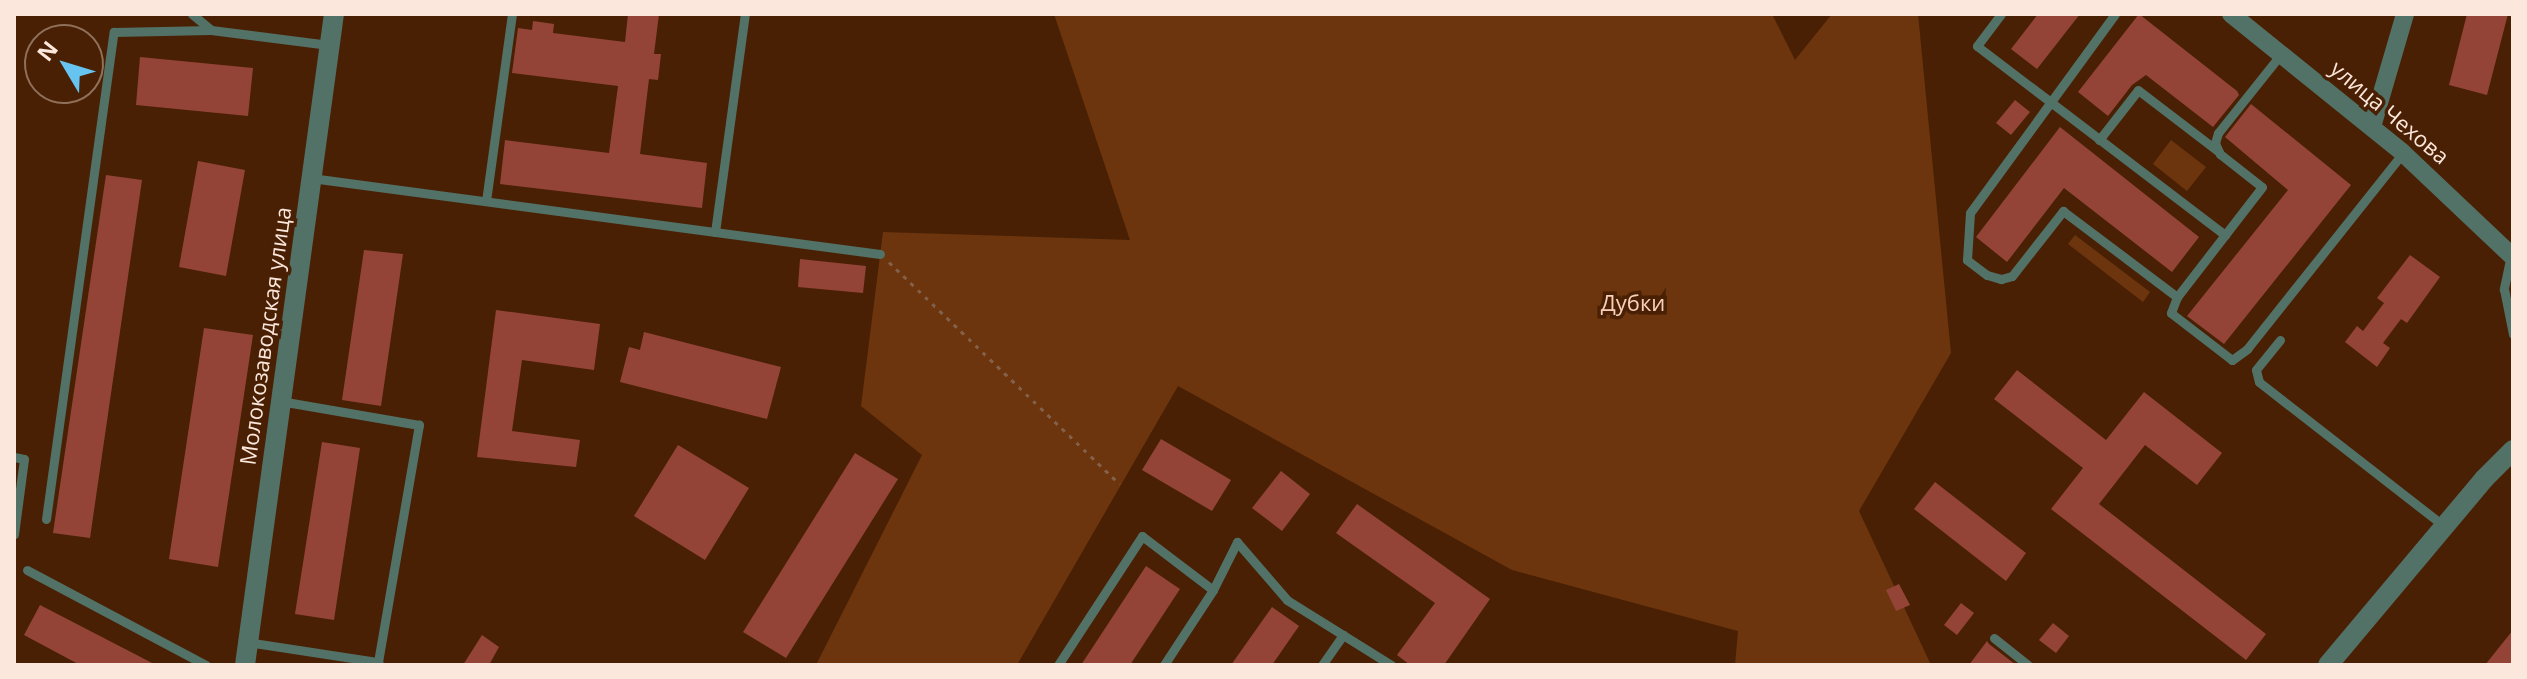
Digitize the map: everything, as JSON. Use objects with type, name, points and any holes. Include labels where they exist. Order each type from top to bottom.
[{"type":"street","name":"Молокозаводская улица","points":[[245,665],[334,14]]},
{"type":"street","name":"улица Чехова","points":[[2231,14],[2403,153],[2512,253]]},
{"type":"street","points":[[2372,127],[2405,14]]},
{"type":"street","points":[[2328,665],[2444,526],[2513,450]]},
{"type":"lane","points":[[192,14],[211,30]]},
{"type":"lane","points":[[486,201],[512,14]]},
{"type":"lane","points":[[715,232],[745,14]]},
{"type":"lane","points":[[2001,14],[1977,46],[2225,235]]},
{"type":"lane","points":[[2115,14],[1970,213],[1967,260],[1987,275],[2001,279],[2012,276],[2063,211],[2177,297]]},
{"type":"lane","points":[[46,519],[114,32],[211,30],[329,45]]},
{"type":"lane","points":[[2220,154],[2215,143],[2218,133],[2282,54]]},
{"type":"lane","points":[[2099,140],[2138,90],[2262,187],[2177,297],[2171,313],[2232,360],[2247,349],[2403,153]]},
{"type":"lane","points":[[311,178],[880,254]]},
{"type":"lane","points":[[2512,253],[2504,289],[2513,334]]},
{"type":"lane","points":[[2280,340],[2256,370],[2259,382],[2444,526]]},
{"type":"lane","points":[[247,642],[378,662],[419,425],[280,401]]},
{"type":"lane","points":[[14,457],[24,459],[14,534]]},
{"type":"lane","points":[[1058,665],[1142,536],[1213,590]]},
{"type":"lane","points":[[1164,665],[1213,590],[1237,542],[1287,600],[1391,665]]},
{"type":"lane","points":[[27,570],[206,665]]},
{"type":"lane","points":[[1322,665],[1343,635]]},
{"type":"lane","points":[[1994,638],[2028,665]]},
{"type":"path","points":[[880,254],[1120,484]]},
{"type":"green space","name":"Дубки","points":[[1054,14],[1772,14],[1795,60],[1832,14],[1918,14],[1951,353],[1859,511],[1931,665],[1735,665],[1738,631],[1512,570],[1178,386],[1017,665],[816,665],[922,455],[861,406],[883,232],[1130,240]]},
{"type":"green space","points":[[2171,140],[2206,167],[2187,191],[2153,164]]},
{"type":"green space","points":[[2075,235],[2150,292],[2143,302],[2068,244]]},
{"type":"building","points":[[628,14],[659,14],[654,54],[661,54],[658,80],[649,79],[640,154],[707,163],[702,208],[500,184],[505,140],[609,153],[618,86],[512,73],[518,28],[532,30],[533,21],[554,24],[553,33],[625,42]]},
{"type":"building","points":[[2038,14],[2080,14],[2037,69],[2011,49]]},
{"type":"building","points":[[2139,14],[2237,91],[2239,95],[2213,127],[2146,75],[2132,85],[2108,116],[2078,92]]},
{"type":"building","points":[[2467,14],[2508,14],[2487,95],[2449,85]]},
{"type":"building","points":[[140,57],[253,68],[248,116],[136,105]]},
{"type":"building","points":[[2015,100],[2030,112],[2011,135],[1996,123]]},
{"type":"building","points":[[2251,104],[2351,185],[2224,344],[2187,316],[2288,190],[2225,137]]},
{"type":"building","points":[[2060,127],[2199,237],[2172,272],[2064,188],[2007,262],[1976,237]]},
{"type":"building","points":[[198,161],[245,170],[226,276],[179,267]]},
{"type":"building","points":[[106,175],[142,180],[90,538],[53,533]]},
{"type":"building","points":[[364,250],[403,254],[381,406],[342,400]]},
{"type":"building","points":[[2410,255],[2440,277],[2407,323],[2401,319],[2383,343],[2390,348],[2377,367],[2345,342],[2357,326],[2363,331],[2384,303],[2377,298]]},
{"type":"building","points":[[800,259],[866,266],[863,293],[798,287]]},
{"type":"building","points":[[496,310],[600,324],[594,370],[522,360],[512,431],[580,440],[576,467],[477,457]]},
{"type":"building","points":[[204,328],[253,335],[218,567],[169,559]]},
{"type":"building","points":[[644,332],[781,367],[767,419],[620,382],[629,347],[640,350]]},
{"type":"building","points":[[2017,370],[2106,440],[2144,392],[2222,453],[2197,485],[2145,445],[2099,504],[2266,634],[2246,660],[2051,509],[2083,468],[1994,399]]},
{"type":"building","points":[[1161,439],[1231,480],[1212,511],[1142,470]]},
{"type":"building","points":[[322,442],[360,448],[334,620],[295,614]]},
{"type":"building","points":[[678,445],[749,488],[705,560],[634,516]]},
{"type":"building","points":[[855,453],[898,479],[786,658],[743,632]]},
{"type":"building","points":[[1281,471],[1310,494],[1282,531],[1252,508]]},
{"type":"building","points":[[1935,482],[2026,553],[2006,581],[1914,509]]},
{"type":"building","points":[[1357,504],[1490,599],[1444,665],[1410,665],[1397,655],[1435,603],[1336,533]]},
{"type":"building","points":[[1146,566],[1180,589],[1130,665],[1081,665]]},
{"type":"building","points":[[1899,584],[1910,605],[1896,611],[1886,590]]},
{"type":"building","points":[[1961,603],[1974,613],[1957,635],[1944,625]]},
{"type":"building","points":[[40,605],[156,665],[80,665],[24,635]]},
{"type":"building","points":[[1272,607],[1299,626],[1272,665],[1231,665]]},
{"type":"building","points":[[2053,623],[2069,636],[2056,653],[2039,640]]},
{"type":"building","points":[[2513,630],[2513,665],[2485,665]]},
{"type":"building","points":[[482,635],[499,647],[489,665],[463,665]]},
{"type":"building","points":[[1987,641],[1989,644],[2016,665],[1969,665]]}]
